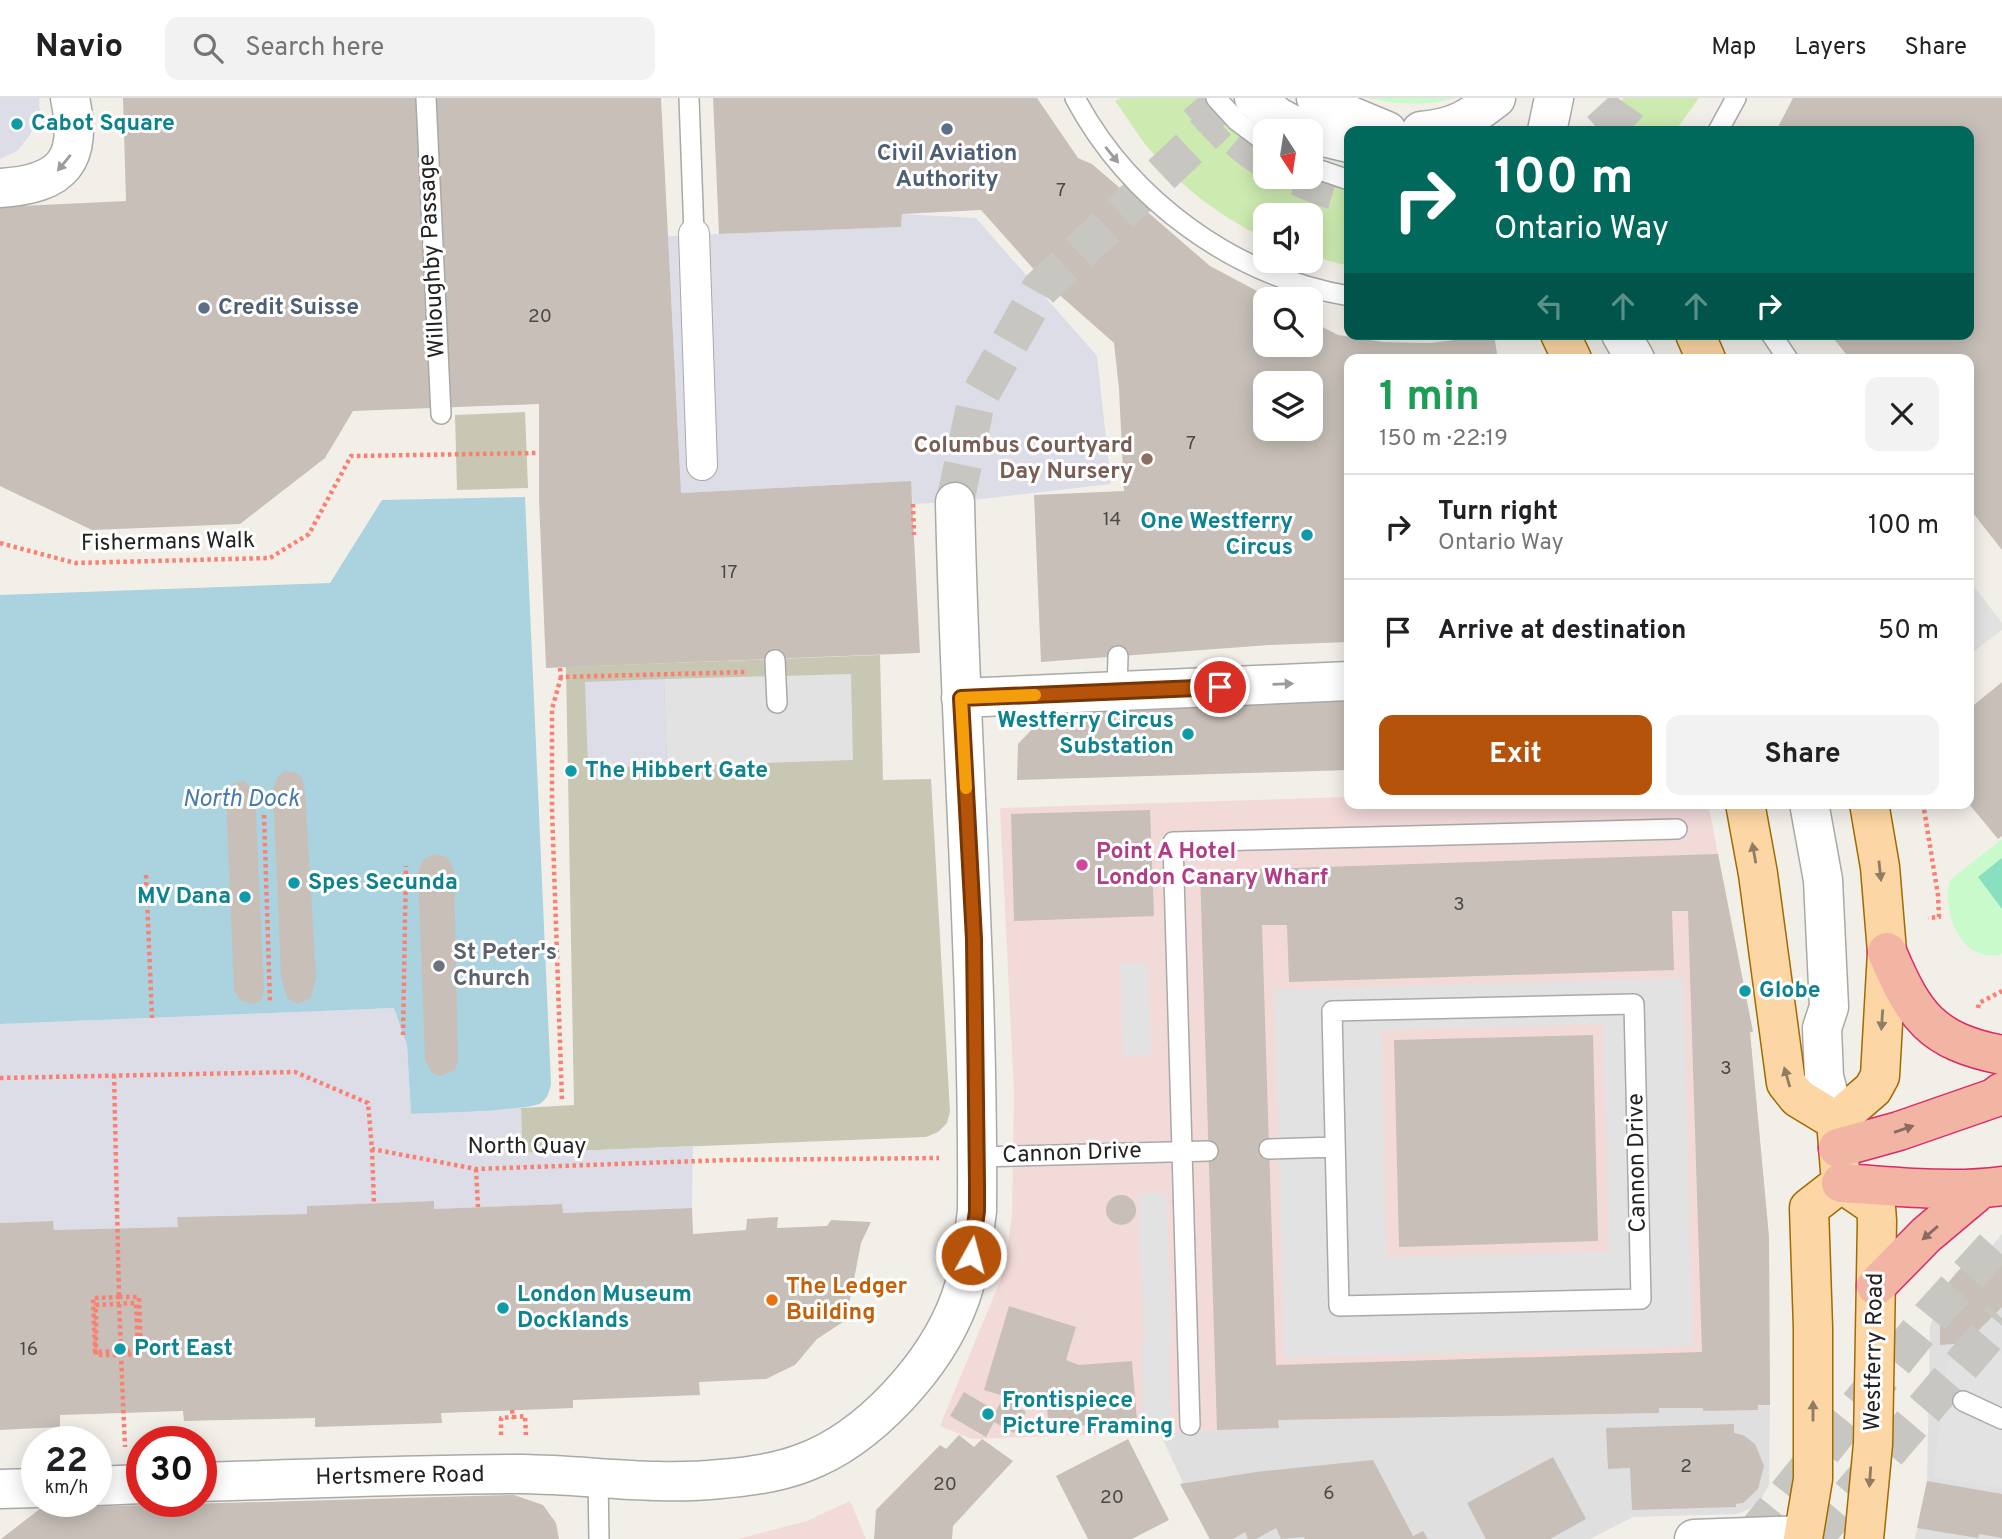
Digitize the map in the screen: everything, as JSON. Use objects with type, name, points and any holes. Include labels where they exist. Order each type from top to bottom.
[{"type":"highway","points":[[1887,952],[1916,1010],[1934,1028],[1964,1046],[2002,1055]]},
{"type":"highway","points":[[1838,1150],[1994,1098],[2002,1092]]},
{"type":"highway","points":[[1838,1150],[1918,1188],[1992,1187]]},
{"type":"highway","points":[[1877,1286],[1926,1235],[1992,1187]]},
{"type":"main road","name":"Westferry Road","points":[[1746,809],[1760,887],[1786,1083],[1838,1150],[1876,1208],[1873,1444],[1864,1539]]},
{"type":"main road","points":[[1803,1537],[1813,1479],[1813,1328],[1809,1208],[1880,1076],[1887,952],[1880,867],[1870,809]]},
{"type":"street","points":[[0,187],[32,183],[48,177],[67,163],[72,153],[74,138],[70,98]]},
{"type":"street","points":[[1254,98],[1282,119]]},
{"type":"street","points":[[1317,98],[1375,126]]},
{"type":"street","points":[[1449,126],[1475,114],[1496,98]]},
{"type":"street","points":[[1548,126],[1553,98]]},
{"type":"street","points":[[1323,137],[1344,142]]},
{"type":"street","points":[[694,234],[702,465]]},
{"type":"street","name":"Hertsmere Road","points":[[217,1482],[527,1474],[716,1480],[757,1475],[803,1463],[846,1441],[883,1411],[914,1377],[940,1341],[960,1300],[974,1233],[977,1157],[974,939],[961,698],[955,502]]},
{"type":"street","points":[[961,698],[1117,673],[1344,681]]},
{"type":"street","points":[[1810,809],[1822,880],[1829,1007],[1845,1026],[1849,1076],[1838,1150]]},
{"type":"street","points":[[0,1489],[21,1488]]},
{"type":"street","points":[[1694,1539],[1803,1537]]},
{"type":"lane","name":"Willoughby Passage","points":[[426,98],[441,414]]},
{"type":"lane","points":[[689,98],[694,234]]},
{"type":"lane","points":[[1075,98],[1086,119],[1125,171],[1157,203],[1194,232],[1226,252],[1260,268],[1297,283],[1344,295]]},
{"type":"lane","points":[[1216,98],[1237,121],[1253,133]]},
{"type":"lane","points":[[1721,126],[1736,98]]},
{"type":"lane","points":[[1323,171],[1344,178]]},
{"type":"lane","points":[[775,660],[777,703]]},
{"type":"lane","points":[[1190,1424],[1173,842],[1677,829]]},
{"type":"lane","name":"Cannon Drive","points":[[1634,1004],[1641,1299],[1339,1306],[1335,1147],[1332,1011],[1634,1004]]},
{"type":"lane","points":[[1269,1149],[1335,1147]]},
{"type":"lane","name":"Cannon Drive","points":[[977,1157],[1208,1151]]},
{"type":"lane","points":[[1963,1401],[2002,1419]]},
{"type":"lane","points":[[598,1478],[599,1539]]},
{"type":"path","name":"Fishermans Walk","points":[[0,543],[75,564],[270,558],[309,534],[351,456],[539,453]]},
{"type":"path","points":[[560,668],[561,677],[552,709],[552,809],[562,1101]]},
{"type":"path","points":[[561,677],[750,672],[777,703]]},
{"type":"path","points":[[1924,809],[1938,895],[1938,917],[1927,918]]},
{"type":"path","points":[[264,815],[270,1002]]},
{"type":"path","points":[[403,1035],[406,866]]},
{"type":"path","points":[[146,875],[152,1018]]},
{"type":"path","points":[[1979,1003],[2002,991]]},
{"type":"path","points":[[0,1078],[295,1072],[368,1103],[374,1203]]},
{"type":"path","points":[[114,1075],[125,1444]]},
{"type":"path","name":"North Quay","points":[[372,1149],[476,1169],[728,1160],[977,1157]]},
{"type":"path","points":[[476,1169],[478,1207]]},
{"type":"path","points":[[139,1297],[141,1350],[121,1353],[95,1352],[93,1298],[119,1301],[139,1297]]},
{"type":"path","points":[[512,1410],[513,1417]]},
{"type":"path","points":[[501,1434],[501,1418],[525,1416],[526,1432]]},
{"type":"shaded area","name":"Cabot Square","points":[[0,98],[39,98],[40,114],[30,135],[17,151],[0,159]]},
{"type":"shaded area","points":[[902,214],[976,218],[1097,356],[1111,484],[955,502],[913,504],[910,481],[681,493],[668,236],[901,227]]},
{"type":"shaded area","points":[[525,412],[528,488],[457,490],[455,415]]},
{"type":"shaded area","points":[[1974,587],[2002,623],[2002,630],[1974,651]]},
{"type":"shaded area","points":[[880,655],[883,780],[931,779],[950,1112],[947,1123],[938,1132],[926,1137],[522,1153],[521,1108],[574,1105],[566,667]]},
{"type":"shaded area","points":[[851,674],[853,760],[667,766],[664,679]]},
{"type":"shaded area","points":[[664,679],[667,766],[588,768],[585,682]]},
{"type":"shaded area","points":[[1344,797],[1344,809],[1709,809],[1753,1032],[1750,1033],[1769,1237],[1770,1405],[1758,1405],[1758,1410],[1703,1411],[1702,1408],[1659,1408],[1659,1413],[1279,1420],[1279,1428],[972,1439],[940,1426],[1001,1279],[1012,1215],[1014,1092],[1000,808]]},
{"type":"shaded area","points":[[1120,964],[1148,964],[1151,1055],[1123,1056]]},
{"type":"shaded area","points":[[1683,978],[1693,1346],[1284,1358],[1274,990]],"holes":[[[1603,1024],[1609,1252],[1387,1257],[1381,1030]]]},
{"type":"shaded area","points":[[394,1008],[407,1045],[411,1114],[521,1108],[522,1153],[693,1146],[692,1208],[563,1213],[561,1204],[434,1209],[433,1201],[308,1206],[307,1214],[177,1217],[178,1227],[54,1230],[53,1221],[0,1223],[0,1024]]},
{"type":"shaded area","points":[[1166,1193],[1172,1346],[1169,1347],[1171,1422],[1144,1423],[1138,1194]]},
{"type":"shaded area","points":[[2002,1234],[2002,1539],[1915,1539],[1927,1481],[1930,1326],[1942,1294],[1954,1274],[1984,1256]]},
{"type":"shaded area","points":[[1992,1345],[2002,1355],[2002,1488],[1933,1477],[1948,1360],[1986,1359]]},
{"type":"shaded area","points":[[1770,1405],[1769,1485],[1760,1501],[1737,1514],[1633,1517],[1590,1539],[1209,1539],[1159,1431],[1278,1428],[1278,1420],[1658,1413],[1659,1408]]},
{"type":"shaded area","points":[[850,1501],[866,1539],[738,1539],[807,1521]]},
{"type":"green space","points":[[1120,98],[1204,98],[1228,124],[1253,144],[1253,189],[1323,189],[1323,182],[1344,189],[1344,265],[1323,259],[1323,203],[1253,203],[1253,232],[1203,200],[1175,177],[1145,144],[1115,101]]},
{"type":"green space","points":[[1368,98],[1456,98],[1412,104]]},
{"type":"green space","points":[[1624,98],[1699,98],[1679,126],[1599,126]]},
{"type":"green space","points":[[2002,839],[2002,954],[1988,955],[1976,952],[1958,933],[1952,920],[1948,893],[1950,880]]},
{"type":"green space","points":[[2002,858],[2002,909],[1978,877]]},
{"type":"water","name":"North Dock","points":[[525,497],[551,1084],[543,1101],[519,1108],[411,1114],[407,1045],[394,1008],[0,1024],[0,595],[330,583],[382,500]]},
{"type":"building","points":[[123,98],[661,98],[681,493],[911,481],[920,653],[546,668],[539,499],[539,404],[353,411],[325,458],[240,524],[92,530],[0,486],[0,207],[126,201]]},
{"type":"building","points":[[713,98],[1037,98],[1078,158],[1092,164],[1210,266],[1253,289],[1253,357],[1323,357],[1323,327],[1344,336],[1344,340],[1430,343],[1495,340],[1497,354],[1344,354],[1344,642],[1041,662],[1034,495],[1124,491],[1114,343],[1046,283],[981,210],[902,214],[901,227],[719,234]]},
{"type":"building","points":[[1793,98],[2002,98],[2002,550],[1974,514],[1974,354],[1846,354],[1835,340],[1974,340],[1974,126],[1779,126]]},
{"type":"building","points":[[2002,682],[2002,836],[1998,839],[1973,809],[1974,705]]},
{"type":"building","name":"Westferry Circus Substation","points":[[1344,701],[1344,770],[1017,780],[1018,744],[1037,724],[1061,713]]},
{"type":"building","name":"Spes Secunda","points":[[285,771],[297,773],[302,778],[305,790],[316,977],[311,998],[298,1004],[287,998],[281,977],[273,788],[278,777]]},
{"type":"building","name":"MV Dana","points":[[245,781],[255,794],[264,990],[261,1001],[252,1004],[240,1000],[234,990],[226,795],[234,783]]},
{"type":"building","name":"Point A Hotel London Canary Wharf","points":[[1150,810],[1154,916],[1014,921],[1011,814]]},
{"type":"building","name":"St Peter's Church","points":[[434,854],[450,860],[454,871],[458,1060],[455,1070],[441,1076],[432,1073],[425,1060],[418,872],[423,860]]},
{"type":"building","points":[[1718,854],[1753,1032],[1750,1032],[1769,1237],[1770,1405],[1758,1405],[1758,1410],[1703,1411],[1703,1408],[1659,1408],[1659,1413],[1278,1420],[1279,1428],[1217,1430],[1200,871]],"holes":[[[1672,911],[1688,911],[1702,1352],[1276,1365],[1262,925],[1287,925],[1289,982],[1674,970]]]},
{"type":"building","points":[[1593,1035],[1598,1241],[1399,1247],[1394,1040]]},
{"type":"building","points":[[1121,1195],[1132,1199],[1136,1210],[1132,1221],[1121,1225],[1110,1221],[1106,1210],[1110,1199]]},
{"type":"building","points":[[434,1201],[434,1209],[562,1204],[563,1213],[692,1208],[693,1234],[746,1230],[747,1219],[778,1217],[777,1228],[827,1226],[831,1220],[871,1222],[861,1243],[846,1320],[817,1339],[795,1365],[766,1379],[699,1382],[700,1395],[573,1400],[573,1408],[441,1413],[442,1423],[315,1427],[315,1418],[184,1421],[183,1411],[60,1415],[60,1426],[21,1426],[21,1429],[0,1430],[0,1223],[53,1221],[54,1230],[178,1227],[177,1217],[307,1214],[307,1206]]},
{"type":"building","points":[[2002,1255],[2002,1307],[1979,1330],[1979,1342],[1940,1345],[1940,1305],[1947,1284],[1962,1267],[1974,1260],[1984,1256]]},
{"type":"building","points":[[1009,1306],[1076,1327],[1066,1360],[1079,1365],[1132,1361],[1137,1421],[1049,1428],[1047,1409],[984,1390]]},
{"type":"building","name":"Frontispiece Picture Framing","points":[[964,1392],[996,1411],[1003,1398],[1026,1412],[1014,1433],[994,1422],[986,1437],[950,1416]]},
{"type":"building","points":[[1734,1424],[1734,1433],[1743,1435],[1755,1444],[1764,1466],[1758,1489],[1743,1503],[1736,1504],[1736,1507],[1632,1510],[1630,1468],[1608,1469],[1606,1428]]},
{"type":"building","points":[[959,1435],[974,1447],[982,1439],[1013,1461],[953,1526],[952,1539],[874,1539],[876,1510],[940,1445],[946,1449]]},
{"type":"building","points":[[1128,1439],[1169,1520],[1132,1539],[1088,1539],[1056,1476]]},
{"type":"building","points":[[1553,1457],[1586,1519],[1550,1539],[1486,1539],[1467,1503]]},
{"type":"building","points":[[1373,1460],[1413,1536],[1423,1531],[1428,1539],[1281,1539],[1276,1528],[1256,1539],[1248,1539],[1245,1532],[1233,1539],[1210,1539],[1180,1484],[1256,1472]]},
{"type":"building","points":[[1927,1481],[2002,1494],[2002,1538],[1979,1534],[1978,1538],[1917,1528]]},
{"type":"building","points":[[514,1495],[543,1505],[556,1523],[559,1539],[1,1539],[29,1517],[112,1517],[112,1506],[126,1506],[126,1517],[217,1517],[217,1503]]},
{"type":"tunnel","points":[[1198,98],[1229,131],[1253,151]]},
{"type":"tunnel","points":[[1605,126],[1632,98]]},
{"type":"tunnel","points":[[955,502],[976,402],[1040,289],[1218,121]]},
{"type":"tunnel","points":[[1323,187],[1344,194]]},
{"type":"tunnel","points":[[1751,1539],[1931,1316],[2002,1238]]},
{"type":"tunnel","points":[[1813,1539],[2002,1318]]},
{"type":"slow traffic","points":[[966,788],[961,698],[1035,695]]},
{"type":"place","name":"Cabot Square","points":[[17,124]]},
{"type":"place","name":"Civil Aviation Authority","points":[[947,129]]},
{"type":"place","name":"Credit Suisse","points":[[204,308]]},
{"type":"place","name":"Columbus Courtyard Day Nursery","points":[[1147,459]]},
{"type":"place","name":"One Westferry Circus","points":[[1307,535]]},
{"type":"place","name":"Westferry Circus Substation","points":[[1188,734]]},
{"type":"place","name":"The Hibbert Gate","points":[[571,771]]},
{"type":"place","name":"Point A Hotel London Canary Wharf","points":[[1082,865]]},
{"type":"place","name":"Spes Secunda","points":[[294,883]]},
{"type":"place","name":"MV Dana","points":[[245,897]]},
{"type":"place","name":"St Peter's Church","points":[[439,966]]},
{"type":"place","name":"Globe","points":[[1745,991]]},
{"type":"place","name":"The Ledger Building","points":[[772,1300]]},
{"type":"place","name":"London Museum Docklands","points":[[503,1308]]},
{"type":"place","name":"Port East","points":[[120,1349]]},
{"type":"place","name":"Frontispiece Picture Framing","points":[[988,1414]]},
{"type":"route","points":[[971,1255],[977,1211],[974,939],[961,698],[1220,687]]}]
